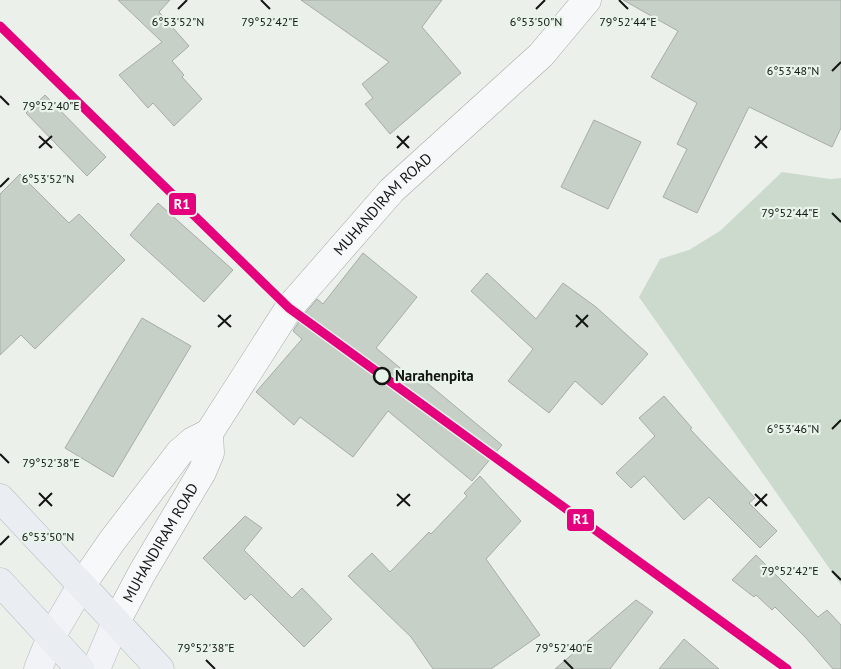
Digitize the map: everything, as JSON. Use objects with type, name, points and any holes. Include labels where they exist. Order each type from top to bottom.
[{"type":"highway","points":[[0,498],[160,669]]},
{"type":"highway","points":[[0,582],[80,669]]},
{"type":"main road","points":[[38,669],[51,637],[81,586]]},
{"type":"main road","points":[[96,669],[116,622]]},
{"type":"street","name":"MUHANDIRAM ROAD","points":[[81,586],[112,541],[180,452],[193,441],[209,433],[289,308],[392,190],[541,54],[587,0]]},
{"type":"street","name":"MUHANDIRAM ROAD","points":[[116,622],[142,573],[202,472],[210,453],[209,433]]},
{"type":"green space","points":[[782,172],[830,179],[841,178],[841,585],[639,297],[660,259],[689,250],[720,231]]},
{"type":"building","points":[[118,0],[170,0],[159,12],[189,46],[172,61],[184,75],[182,77],[202,99],[174,126],[153,103],[148,108],[119,75],[162,42]]},
{"type":"building","points":[[301,0],[442,0],[422,27],[461,73],[390,134],[365,104],[373,98],[362,84],[389,62]]},
{"type":"building","points":[[623,0],[841,0],[841,128],[832,147],[749,107],[697,213],[663,197],[687,149],[677,144],[697,103],[651,77],[678,31]]},
{"type":"building","points":[[45,95],[106,157],[87,176],[26,113]]},
{"type":"building","points":[[594,120],[641,142],[608,209],[561,187]]},
{"type":"building","points":[[20,174],[69,223],[79,214],[125,260],[35,349],[21,335],[0,355],[0,194]]},
{"type":"building","points":[[158,203],[233,270],[204,302],[130,235]]},
{"type":"building","points":[[363,253],[417,297],[376,348],[411,377],[415,373],[502,445],[472,481],[388,411],[353,457],[300,417],[294,425],[256,392],[302,339],[293,331],[302,317],[317,299],[323,304]]},
{"type":"building","points":[[487,273],[536,319],[563,283],[596,307],[648,354],[602,405],[575,381],[549,413],[508,381],[533,349],[471,291]]},
{"type":"building","points":[[142,318],[191,346],[113,477],[65,448]]},
{"type":"building","points":[[664,396],[692,428],[690,429],[755,498],[749,503],[777,531],[760,548],[709,497],[684,520],[644,476],[631,488],[616,473],[655,436],[639,418]]},
{"type":"building","points":[[480,476],[521,521],[486,559],[540,635],[491,669],[433,669],[411,637],[348,576],[372,553],[390,572],[429,532],[431,534],[467,496],[464,493]]},
{"type":"building","points":[[245,516],[262,528],[244,550],[292,598],[302,588],[332,619],[304,647],[251,594],[245,600],[203,558]]},
{"type":"building","points":[[756,555],[818,617],[827,610],[841,625],[841,669],[833,669],[775,607],[772,610],[756,595],[754,597],[732,580]]},
{"type":"building","points":[[636,600],[653,612],[610,669],[555,669]]},
{"type":"building","points":[[684,639],[719,669],[659,669]]},
{"type":"transit line","name":"R1","points":[[0,26],[289,308],[787,669]]},
{"type":"place","name":"Narahenpita","points":[[382,376]]}]
